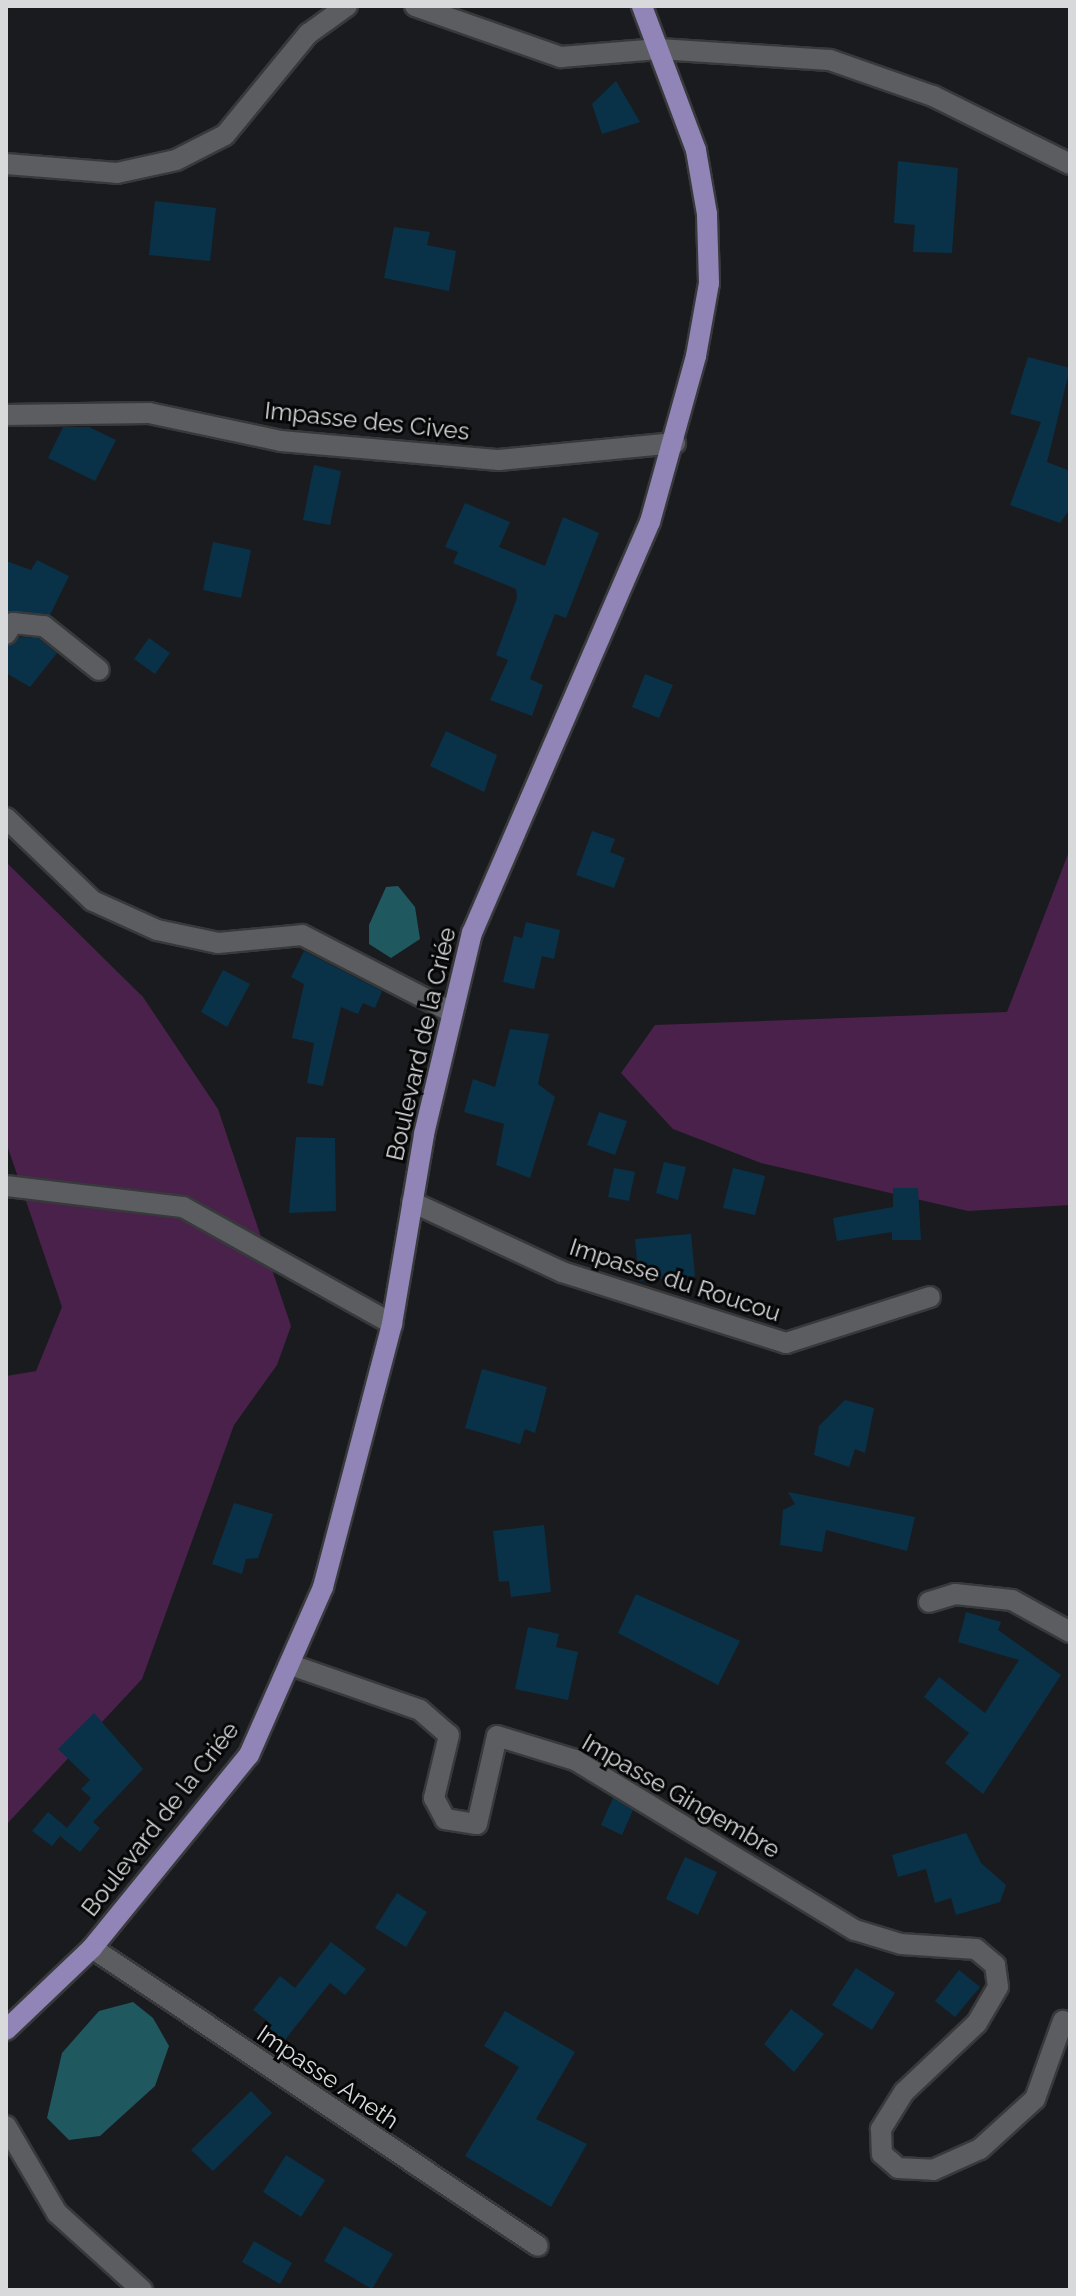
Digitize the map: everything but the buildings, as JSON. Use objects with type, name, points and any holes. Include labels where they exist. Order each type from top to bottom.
[{"type":"main road","name":"Boulevard de la Criée","points":[[6,2030],[92,1948],[249,1755],[294,1666],[323,1587],[392,1324],[412,1202],[451,1012],[472,933],[650,522],[675,443],[709,283],[707,228],[696,150],[642,6]]},
{"type":"street","points":[[6,164],[117,173],[176,160],[225,135],[308,34],[347,6]]},
{"type":"street","points":[[415,6],[561,57],[659,49],[830,60],[933,96],[1070,164]]},
{"type":"street","name":"Impasse des Cives","points":[[6,415],[149,413],[281,441],[499,460],[675,443]]},
{"type":"street","points":[[6,634],[13,623],[44,626],[99,670]]},
{"type":"street","points":[[6,818],[93,901],[157,930],[218,943],[302,935],[451,1012]]},
{"type":"street","points":[[6,1186],[183,1207],[392,1324]]},
{"type":"street","name":"Impasse du Roucou","points":[[412,1202],[562,1272],[786,1343],[930,1297]]},
{"type":"street","points":[[929,1602],[955,1594],[1012,1600],[1070,1632]]},
{"type":"street","name":"Impasse Gingembre","points":[[294,1666],[420,1710],[449,1735],[434,1798],[445,1819],[477,1824],[497,1736],[575,1760],[855,1930],[901,1944],[976,1949],[995,1965],[998,1987],[977,2023],[904,2092],[881,2129],[882,2154],[898,2168],[933,2170],[980,2149],[1035,2099],[1063,2021]]},
{"type":"street","name":"Impasse Aneth","points":[[92,1948],[538,2246]]},
{"type":"street","points":[[6,2126],[57,2213],[142,2290]]},
{"type":"shaded area","points":[[1070,849],[1070,1205],[968,1211],[761,1163],[673,1129],[621,1073],[655,1025],[1007,1012]]},
{"type":"shaded area","points":[[6,862],[143,997],[218,1109],[291,1326],[277,1365],[234,1425],[142,1679],[6,1825],[6,1376],[36,1371],[62,1307],[6,1142]]},
{"type":"water","points":[[398,886],[415,907],[420,939],[391,958],[369,944],[369,925],[386,887]]},
{"type":"water","points":[[133,2002],[153,2018],[169,2046],[155,2086],[100,2136],[69,2140],[47,2118],[62,2053],[99,2011]]}]
